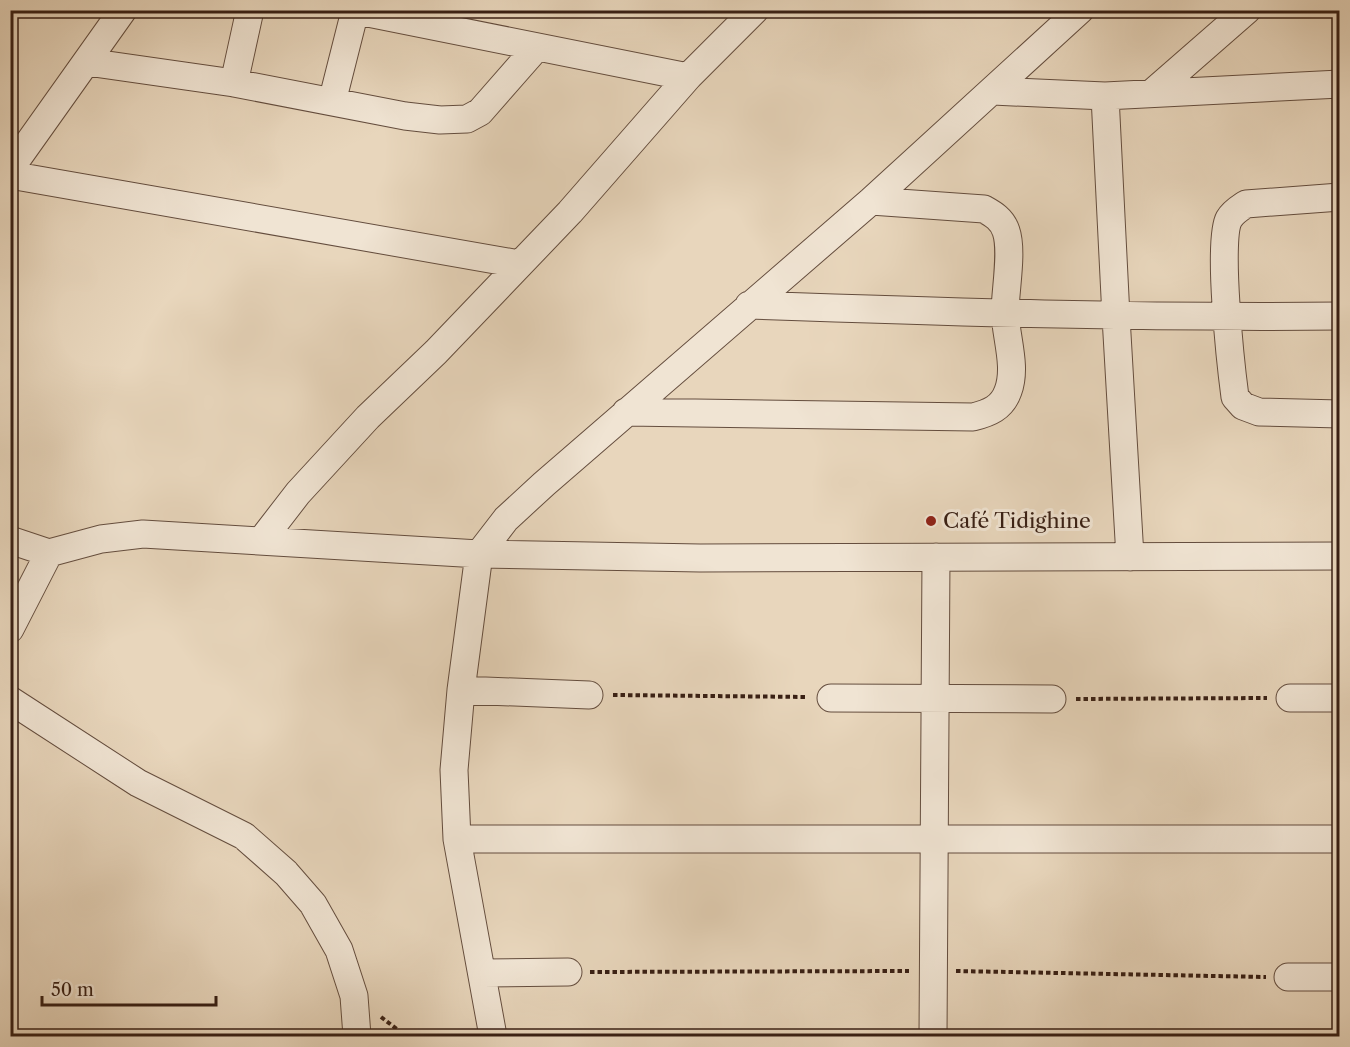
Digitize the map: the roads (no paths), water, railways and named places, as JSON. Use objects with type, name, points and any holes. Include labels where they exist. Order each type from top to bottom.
[{"type":"street","points":[[10,169],[123,10]]},
{"type":"street","points":[[234,83],[250,10]]},
{"type":"street","points":[[261,541],[298,493],[368,417],[436,352],[570,212],[688,77],[755,10]]},
{"type":"street","points":[[493,1036],[457,839],[454,770],[461,690],[480,554],[506,519],[626,412],[871,201],[1080,10]]},
{"type":"street","points":[[1152,93],[1247,10]]},
{"type":"street","points":[[332,102],[354,11],[688,77]]},
{"type":"street","points":[[87,62],[234,83],[405,116],[440,120],[467,119],[480,112],[537,47]]},
{"type":"street","points":[[993,91],[1105,96],[1340,84]]},
{"type":"street","points":[[1105,96],[1130,557]]},
{"type":"street","points":[[10,175],[519,264]]},
{"type":"street","points":[[1340,197],[1246,204],[1236,210],[1228,220],[1224,237],[1235,397],[1243,406],[1259,412],[1340,414]]},
{"type":"street","points":[[626,412],[973,417],[990,413],[1008,392],[1012,374],[1005,315],[1008,244],[1006,230],[997,216],[984,209],[871,201]]},
{"type":"street","points":[[749,305],[1005,315],[1340,316]]},
{"type":"street","points":[[10,540],[49,553],[101,539],[143,534],[480,554],[700,558],[1340,556]]},
{"type":"street","points":[[10,629],[49,553]]},
{"type":"street","points":[[933,1036],[936,557]]},
{"type":"street","points":[[461,690],[589,695]]},
{"type":"street","points":[[831,698],[1052,699]]},
{"type":"street","points":[[1290,698],[1340,698]]},
{"type":"street","points":[[10,700],[138,783],[244,836],[286,873],[313,904],[339,950],[354,996],[357,1036]]},
{"type":"street","points":[[457,839],[935,837],[1340,839]]},
{"type":"street","points":[[483,973],[568,972]]},
{"type":"street","points":[[1288,977],[1340,977]]},
{"type":"place","name":"Café Tidighine","points":[[931,521]]}]
